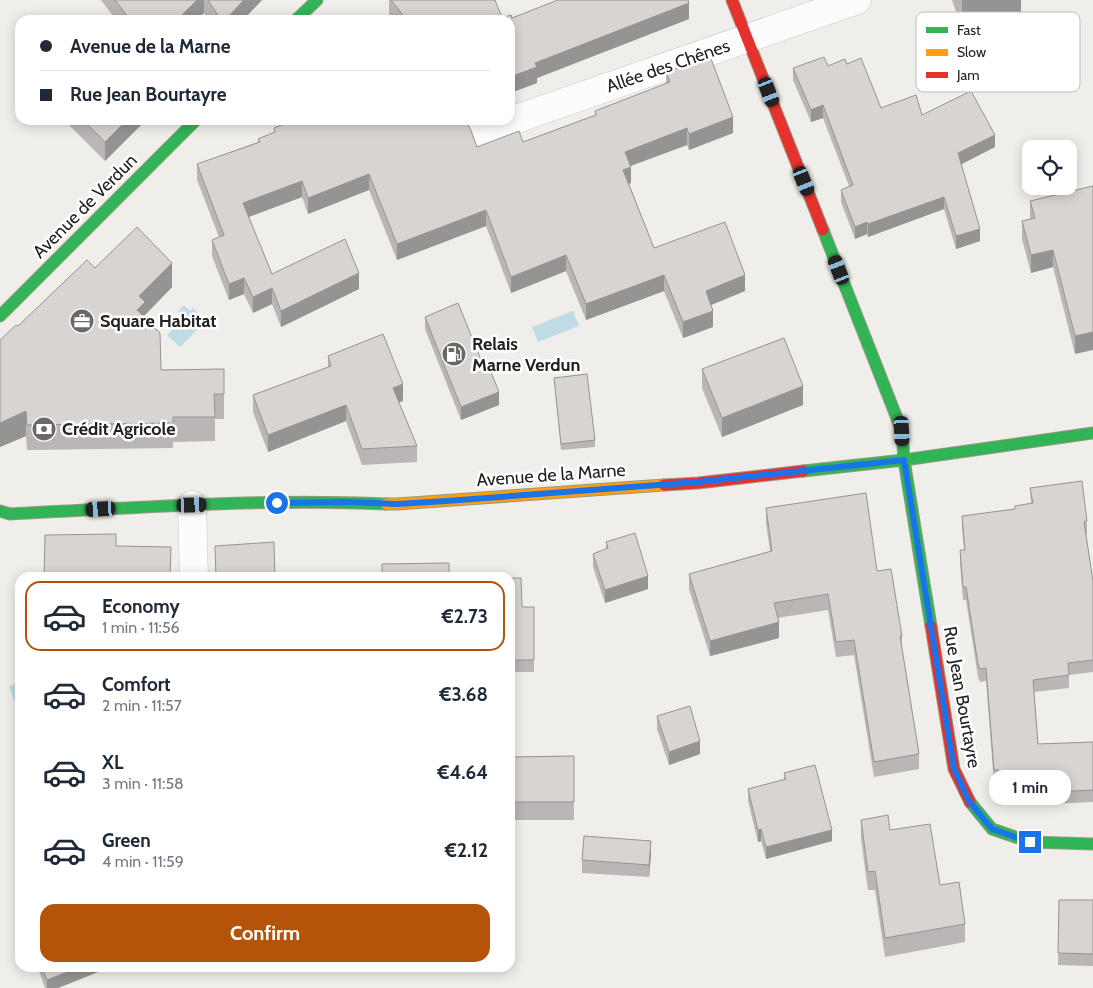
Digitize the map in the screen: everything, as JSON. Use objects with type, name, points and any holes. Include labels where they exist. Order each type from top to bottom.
[{"type":"main road","points":[[301,15],[317,0]]},
{"type":"main road","name":"Rue Jean Bourtayre","points":[[732,0],[902,431],[904,460],[954,769],[969,801],[992,829],[1030,842],[1093,844]]},
{"type":"main road","name":"Avenue de Verdun","points":[[0,316],[191,125]]},
{"type":"main road","name":"Avenue de la Marne","points":[[3,514],[192,505],[349,502],[397,504],[698,482],[904,460],[1093,433]]},
{"type":"street","name":"Allée des Chênes","points":[[515,119],[857,0]]},
{"type":"street","name":"Allée des Chênes","points":[[479,132],[499,125]]},
{"type":"street","points":[[192,505],[194,572]]},
{"type":"water","points":[[184,305],[190,311],[193,308],[206,321],[180,347],[167,335],[184,318],[178,312]]},
{"type":"water","points":[[573,311],[579,326],[538,342],[532,327]]},
{"type":"water","points":[[15,684],[15,703],[9,686]]},
{"type":"building","points":[[115,0],[197,0],[182,15],[126,15]]},
{"type":"building","points":[[208,0],[244,0],[230,15],[218,15]]},
{"type":"building","points":[[391,0],[495,0],[501,15],[403,15]]},
{"type":"building","points":[[558,0],[688,0],[689,3],[535,63],[537,67],[515,75],[515,17]]},
{"type":"building","points":[[710,56],[733,117],[689,134],[687,128],[625,152],[631,167],[623,170],[654,248],[725,222],[745,275],[706,291],[713,311],[683,322],[664,275],[586,304],[566,255],[511,277],[486,210],[397,244],[369,174],[308,198],[302,181],[243,203],[272,274],[345,239],[359,273],[281,311],[272,288],[253,297],[244,278],[229,284],[212,240],[224,235],[197,164],[260,142],[258,139],[275,132],[274,128],[281,125],[468,125],[477,147],[519,131],[523,142],[596,115],[595,111],[670,82],[666,72]]},
{"type":"building","points":[[824,57],[828,66],[845,59],[847,64],[861,58],[881,108],[916,95],[922,115],[972,92],[995,135],[958,153],[980,229],[956,236],[944,197],[855,227],[841,190],[853,185],[823,105],[811,110],[793,68]]},
{"type":"building","points":[[88,125],[122,125],[105,142]]},
{"type":"building","points":[[1093,186],[1093,332],[1075,336],[1053,250],[1031,255],[1022,221],[1035,218],[1030,201],[1055,195],[1077,195],[1077,190]]},
{"type":"building","points":[[137,227],[172,263],[139,296],[145,302],[137,310],[160,333],[161,370],[224,369],[224,394],[214,394],[215,417],[173,417],[173,423],[27,425],[26,411],[0,423],[0,340],[16,325],[18,326],[87,260],[95,268]]},
{"type":"building","name":"Relais Marne Verdun","points":[[458,303],[484,367],[488,365],[499,392],[461,407],[425,317]]},
{"type":"building","points":[[383,334],[403,384],[393,388],[417,446],[362,449],[346,405],[268,435],[253,395],[331,366],[328,356]]},
{"type":"building","points":[[784,338],[803,386],[722,418],[702,369]]},
{"type":"building","points":[[587,374],[595,440],[561,444],[554,378]]},
{"type":"building","points":[[1082,481],[1087,521],[1084,522],[1093,581],[1093,660],[1068,663],[1069,675],[1033,680],[1038,744],[1093,742],[1093,790],[1052,792],[1051,781],[1000,786],[999,770],[994,770],[986,668],[980,669],[978,664],[966,587],[963,587],[960,550],[965,550],[962,516],[1015,509],[1015,506],[1033,503],[1030,488]]},
{"type":"building","points":[[866,493],[877,571],[891,569],[919,754],[874,762],[854,640],[836,642],[828,594],[774,603],[779,622],[710,641],[689,574],[772,551],[766,508]]},
{"type":"building","points":[[635,533],[648,576],[605,590],[593,554],[608,548],[606,542]]},
{"type":"building","points":[[116,534],[116,546],[171,547],[170,572],[44,572],[45,535]]},
{"type":"building","points":[[274,542],[275,572],[216,572],[215,546]]},
{"type":"building","points":[[449,563],[449,572],[382,572],[382,564]]},
{"type":"building","points":[[515,578],[521,578],[522,607],[534,607],[534,660],[515,660]]},
{"type":"building","points":[[690,706],[700,741],[669,752],[657,716]]},
{"type":"building","points":[[574,756],[574,802],[515,802],[515,757]]},
{"type":"building","points":[[815,765],[832,830],[766,847],[761,829],[758,830],[748,789],[786,779],[784,773]]},
{"type":"building","points":[[888,815],[890,830],[930,824],[940,885],[959,882],[965,924],[885,938],[875,871],[868,872],[861,820]]},
{"type":"building","points":[[584,836],[651,841],[649,865],[582,860]]},
{"type":"building","points":[[1059,900],[1093,900],[1093,954],[1058,953]]},
{"type":"building","points":[[44,972],[68,972],[47,980]]},
{"type":"traffic: fast","points":[[301,15],[317,0]]},
{"type":"traffic: fast","points":[[0,316],[191,125]]},
{"type":"traffic: fast","points":[[823,230],[902,431],[904,460],[931,626]]},
{"type":"traffic: fast","points":[[803,471],[904,460],[1093,433]]},
{"type":"traffic: fast","points":[[0,511],[10,514],[292,502],[386,504]]},
{"type":"traffic: fast","points":[[970,802],[992,829],[1030,842],[1093,844]]},
{"type":"traffic: slow","points":[[386,504],[664,485]]},
{"type":"traffic: jam","points":[[732,0],[823,230]]},
{"type":"traffic: jam","points":[[664,485],[803,471]]},
{"type":"traffic: jam","points":[[931,626],[954,769],[970,802]]},
{"type":"place","name":"Square Habitat","points":[[82,321]]},
{"type":"place","name":"Relais Marne Verdun","points":[[454,354]]},
{"type":"place","name":"Crédit Agricole","points":[[44,429]]},
{"type":"route","points":[[277,503],[349,502],[397,504],[446,501],[698,482],[904,460],[954,769],[969,801],[992,829],[1030,842]]}]
